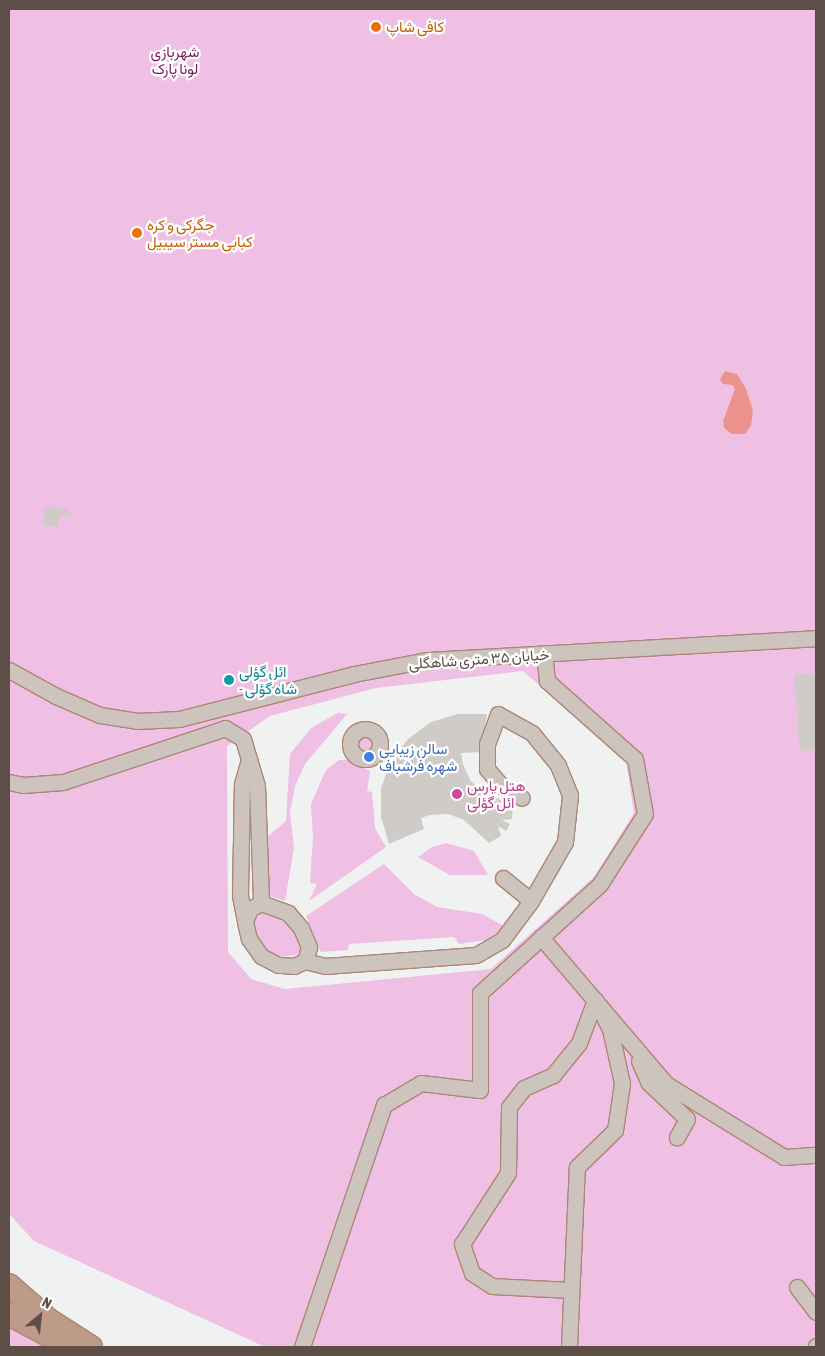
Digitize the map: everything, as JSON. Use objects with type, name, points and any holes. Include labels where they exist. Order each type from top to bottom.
[{"type":"highway","points":[[9,1285],[49,1320],[90,1347]]},
{"type":"highway","points":[[9,1314],[70,1347]]},
{"type":"street","name":"خیابان ۳۵ متری شاهگلی","points":[[9,670],[56,696],[100,714],[136,721],[179,719],[354,674],[427,660],[816,638]]},
{"type":"street","points":[[302,1347],[384,1106],[421,1083],[480,1090],[480,993],[600,884],[645,814],[635,758],[547,681],[544,653]]},
{"type":"street","points":[[249,758],[242,784],[240,896],[249,939],[261,956],[278,965],[294,966],[305,961],[325,966],[476,955],[502,940],[531,901],[565,842],[570,795],[558,765],[532,733],[498,714],[487,744],[486,769],[502,786],[522,798]]},
{"type":"street","points":[[9,782],[23,785],[63,782],[225,728],[243,739],[257,786],[261,903]]},
{"type":"street","points":[[503,878],[531,901]]},
{"type":"street","points":[[245,921],[250,909],[261,903],[288,913],[301,928],[309,947],[305,961]]},
{"type":"street","points":[[541,936],[666,1084],[719,1119],[784,1157],[816,1155]]},
{"type":"street","points":[[571,1290],[492,1286],[472,1273],[462,1244],[508,1173],[509,1107],[524,1088],[553,1075],[579,1043],[595,1000]]},
{"type":"street","points":[[570,1347],[577,1167],[615,1130],[622,1083],[610,1029],[595,1000]]},
{"type":"street","points":[[623,1033],[650,1083],[686,1119],[677,1137]]},
{"type":"street","points":[[797,1287],[816,1312]]},
{"type":"green space","name":"ائل گؤلی - شاه گؤلی","points":[[9,9],[816,9],[816,1347],[265,1347],[34,1241],[9,1214]],"holes":[[[523,671],[626,761],[634,813],[594,877],[491,969],[285,989],[251,979],[228,952],[227,746],[270,716],[376,688]]]},
{"type":"green space","points":[[338,713],[347,714],[305,764],[295,786],[290,813],[294,848],[285,901],[265,895],[266,838],[286,821],[290,754],[311,728]]},
{"type":"green space","points":[[362,736],[368,736],[373,741],[371,750],[362,752],[357,747],[357,741]]},
{"type":"green space","points":[[339,760],[348,760],[370,771],[367,791],[372,792],[375,828],[386,847],[309,901],[317,884],[310,883],[313,837],[311,804],[326,770]]},
{"type":"green space","points":[[446,843],[474,851],[488,875],[450,875],[418,857],[432,847]]},
{"type":"green space","points":[[384,864],[414,894],[437,907],[482,914],[506,927],[486,940],[459,944],[454,937],[349,944],[348,950],[321,952],[306,916]]},
{"type":"green space","points":[[264,911],[291,925],[299,939],[301,948],[297,955],[277,957],[265,953],[257,942],[253,921]]},
{"type":"green space","points":[[9,1325],[50,1347],[9,1347]]},
{"type":"shaded area","points":[[725,371],[737,374],[746,389],[753,410],[751,426],[745,434],[732,434],[724,428],[723,421],[735,389],[733,385],[723,384],[720,379]]},
{"type":"building","points":[[45,506],[67,509],[72,516],[57,514],[60,519],[56,527],[43,525]]},
{"type":"building","points":[[816,673],[816,750],[800,751],[794,675]]},
{"type":"building","points":[[458,714],[487,714],[480,752],[461,753],[463,764],[470,780],[482,792],[513,805],[512,819],[502,820],[510,824],[506,831],[498,826],[501,836],[489,843],[464,820],[448,814],[430,815],[421,818],[424,829],[389,844],[381,817],[381,788],[391,761],[408,739],[431,722]]},
{"type":"place","name":"کافی شاپ","points":[[376,27]]},
{"type":"place","name":"جگرکی و کره کبابی مستر سیبیل","points":[[137,233]]},
{"type":"place","name":"ائل گؤلی - شاه گؤلی","points":[[229,680]]},
{"type":"place","name":"سالن زیبایی شهره فرشباف","points":[[369,757]]},
{"type":"place","name":"هتل پارس ائل گؤلی","points":[[457,794]]},
{"type":"park label","name":"شهربازی لونا پارک","points":[[175,60]]}]
